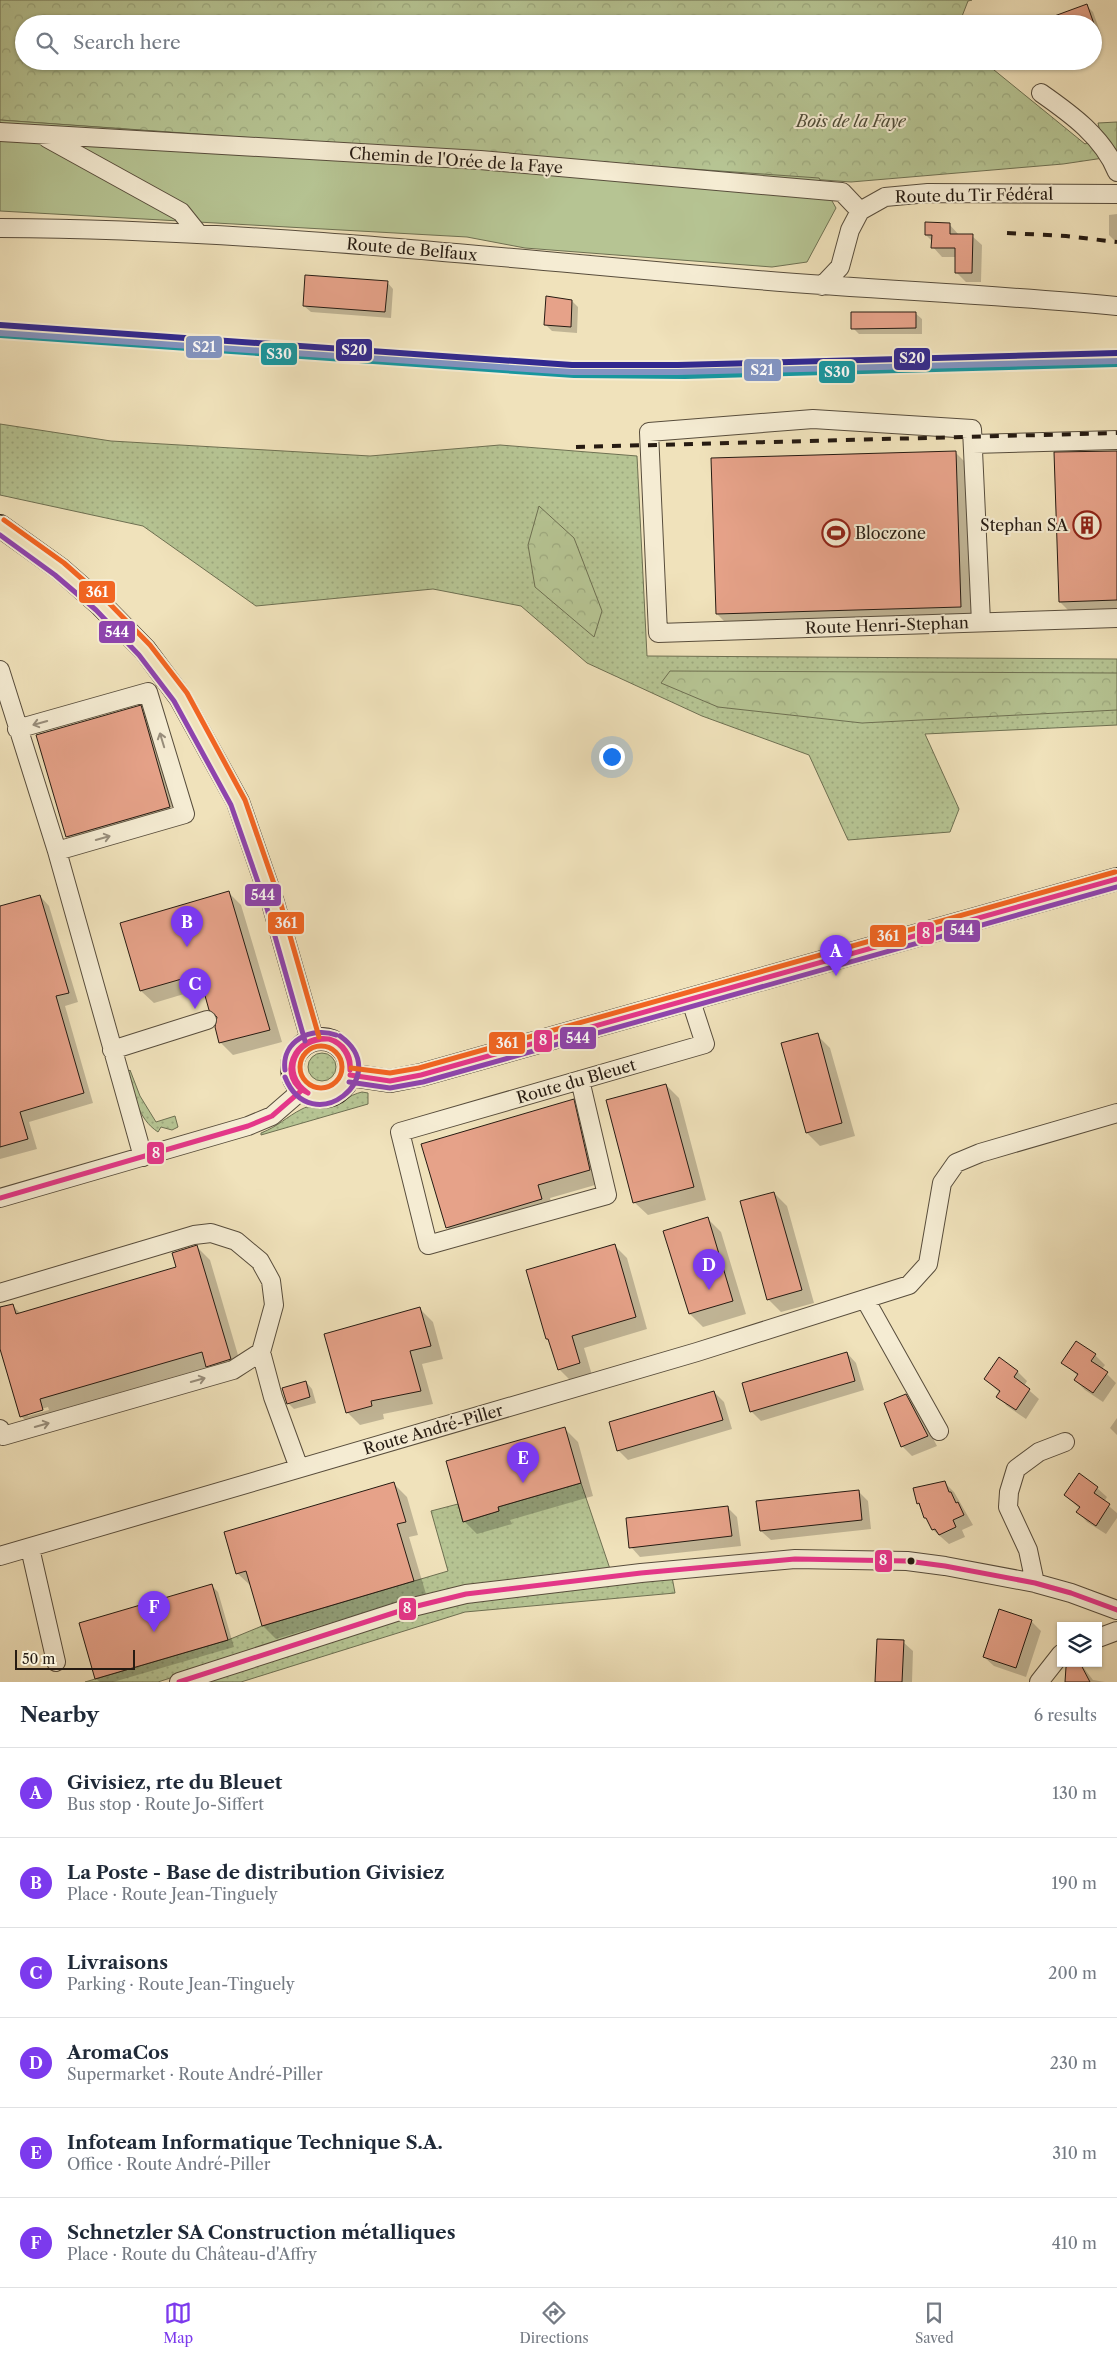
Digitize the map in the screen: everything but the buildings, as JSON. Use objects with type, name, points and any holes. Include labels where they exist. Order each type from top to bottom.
[{"type":"main road","points":[[0,526],[60,569],[101,605],[145,650],[180,697],[238,802],[273,903],[312,1039]]},
{"type":"main road","points":[[350,1075],[390,1081],[421,1075],[1117,879]]},
{"type":"main road","points":[[312,1039],[332,1040],[341,1045],[349,1059],[350,1075],[346,1084],[330,1096],[310,1095],[295,1082],[292,1073],[292,1063],[295,1053],[302,1045],[312,1039]]},
{"type":"street","points":[[1041,93],[1082,123],[1099,142],[1117,172]]},
{"type":"street","name":"Chemin de l'Orée de la Faye","points":[[0,132],[480,160],[842,192],[860,211]]},
{"type":"street","name":"Chemin de l'Orée de la Faye","points":[[42,135],[181,212],[197,232]]},
{"type":"street","name":"Route du Tir Fédéral","points":[[860,211],[885,197],[928,193],[1117,194]]},
{"type":"street","points":[[822,286],[840,267],[850,230],[860,211]]},
{"type":"street","name":"Route de Belfaux","points":[[0,228],[197,232],[822,286],[1020,297],[1117,306]]},
{"type":"street","name":"Route Henri-Stephan","points":[[972,444],[972,429],[813,419],[650,432],[658,632],[1117,618]]},
{"type":"street","points":[[981,622],[972,444],[1117,440]]},
{"type":"street","points":[[0,670],[56,851],[143,1157]]},
{"type":"street","points":[[17,729],[148,692],[185,814],[56,851]]},
{"type":"street","name":"Route du Bleuet","points":[[580,1080],[607,1194],[428,1245],[400,1132],[580,1080],[706,1044],[690,998]]},
{"type":"street","points":[[112,1050],[207,1020]]},
{"type":"street","points":[[0,1198],[238,1129],[272,1116],[302,1090]]},
{"type":"street","name":"Route André-Piller","points":[[0,1556],[706,1349],[908,1285],[928,1264],[942,1183],[956,1163],[1117,1112]]},
{"type":"street","points":[[0,1293],[194,1235],[211,1233],[236,1241],[260,1261],[271,1281],[274,1305],[260,1352],[273,1396],[299,1468]]},
{"type":"street","points":[[865,1299],[939,1431]]},
{"type":"street","points":[[1,1434],[234,1370],[260,1352]]},
{"type":"street","points":[[1035,1583],[1028,1550],[1008,1507],[1009,1492],[1016,1469],[1039,1452],[1065,1442]]},
{"type":"street","points":[[30,1548],[56,1662]]},
{"type":"street","points":[[179,1682],[409,1608],[466,1594],[787,1560],[842,1558],[911,1562],[1035,1583],[1071,1593],[1117,1610]]},
{"type":"street","points":[[1102,1637],[1117,1631]]},
{"type":"street","points":[[1039,1682],[1057,1659]]},
{"type":"green space","name":"Bois de la Faye","points":[[0,0],[972,0],[968,1],[963,15],[15,15],[15,70],[994,70],[1085,144],[1101,136],[1098,123],[1117,122],[1117,156],[1063,164],[851,182],[0,120]]},
{"type":"green space","points":[[0,120],[819,178],[836,208],[807,262],[772,267],[525,248],[467,237],[0,211]]},
{"type":"green space","points":[[0,424],[111,441],[370,456],[500,445],[637,456],[647,656],[1117,659],[1117,725],[925,734],[959,809],[950,832],[848,840],[809,755],[702,716],[587,663],[521,606],[433,589],[256,606],[143,526],[0,495]]},
{"type":"green space","points":[[539,506],[574,538],[602,611],[594,637],[535,587],[528,545]]},
{"type":"green space","points":[[670,671],[1117,673],[1117,710],[862,723],[718,707],[661,683]]},
{"type":"green space","points":[[322,1053],[332,1057],[336,1067],[332,1077],[322,1081],[312,1077],[308,1067],[312,1057]]},
{"type":"green space","points":[[130,1070],[140,1096],[156,1122],[175,1116],[178,1127],[172,1130],[161,1127],[158,1132],[151,1127],[141,1113],[132,1090],[127,1073]]},
{"type":"green space","points":[[362,1092],[368,1093],[368,1104],[261,1135],[261,1133],[305,1108],[330,1105]]},
{"type":"green space","points":[[581,1483],[610,1569],[407,1601],[158,1682],[85,1682],[228,1640],[262,1626],[448,1571],[431,1511],[458,1504],[463,1522],[499,1511],[498,1507]]},
{"type":"green space","points":[[672,1577],[675,1593],[465,1612],[241,1682],[202,1682],[416,1614],[461,1603]]},
{"type":"railway","points":[[1007,233],[1066,236],[1117,242]]},
{"type":"railway","points":[[576,447],[1117,433]]},
{"type":"transit line","name":"S20","points":[[0,325],[572,365],[678,365],[1117,353]]},
{"type":"transit line","name":"S21","points":[[0,333],[572,372],[678,372],[1117,361]]},
{"type":"transit line","name":"S30","points":[[0,335],[574,375],[685,376],[1117,364]]},
{"type":"transit line","name":"361","points":[[4,520],[64,563],[106,600],[150,645],[187,693],[245,800],[280,901],[319,1037]]},
{"type":"transit line","name":"544","points":[[0,535],[55,575],[96,610],[139,655],[174,701],[231,805],[266,905],[305,1041]]},
{"type":"transit line","name":"361","points":[[351,1068],[390,1073],[419,1068],[1115,872]]},
{"type":"transit line","name":"8","points":[[350,1075],[390,1081],[421,1075],[1117,879]]},
{"type":"transit line","name":"544","points":[[349,1082],[390,1088],[423,1082],[1117,887]]},
{"type":"transit line","name":"544","points":[[285,1070],[285,1060],[288,1051],[300,1038],[308,1034],[317,1033],[336,1035]]},
{"type":"transit line","name":"544","points":[[285,1077],[297,1096],[312,1104],[329,1103],[343,1096],[354,1084],[359,1068],[355,1052],[340,1036]]},
{"type":"transit line","name":"8","points":[[308,1093],[298,1086],[292,1078],[293,1058],[306,1043],[317,1039],[329,1039]]},
{"type":"transit line","name":"8","points":[[308,1093],[299,1085],[294,1076],[295,1058],[307,1044],[317,1040],[329,1039]]},
{"type":"transit line","name":"8","points":[[329,1039],[338,1043],[346,1050],[350,1059],[350,1070]]},
{"type":"transit line","name":"8","points":[[329,1039],[345,1051],[349,1060],[350,1070]]},
{"type":"transit line","name":"361","points":[[325,1046],[333,1049],[339,1055],[342,1067],[339,1079],[333,1085],[317,1088],[309,1085],[303,1079],[300,1063],[303,1055],[309,1049],[325,1046]]},
{"type":"transit line","name":"8","points":[[0,1198],[248,1126],[272,1116],[302,1090]]},
{"type":"transit line","name":"8","points":[[179,1682],[409,1608],[466,1594],[641,1573],[795,1559],[907,1561],[945,1566],[1035,1583],[1071,1593],[1117,1610]]},
{"type":"place","name":"Stephan SA","points":[[1087,525]]},
{"type":"place","name":"Bloczone","points":[[836,533]]},
{"type":"place","name":"La Poste - Base de distribution Givisiez","points":[[187,947]]},
{"type":"place","name":"Givisiez, rte du Bleuet","points":[[836,976]]},
{"type":"place","name":"Livraisons","points":[[195,1009]]},
{"type":"place","name":"AromaCos","points":[[709,1290]]},
{"type":"place","name":"Infoteam Informatique Technique S.A.","points":[[523,1483]]},
{"type":"place","name":"Schnetzler SA Construction métalliques","points":[[154,1632]]}]
